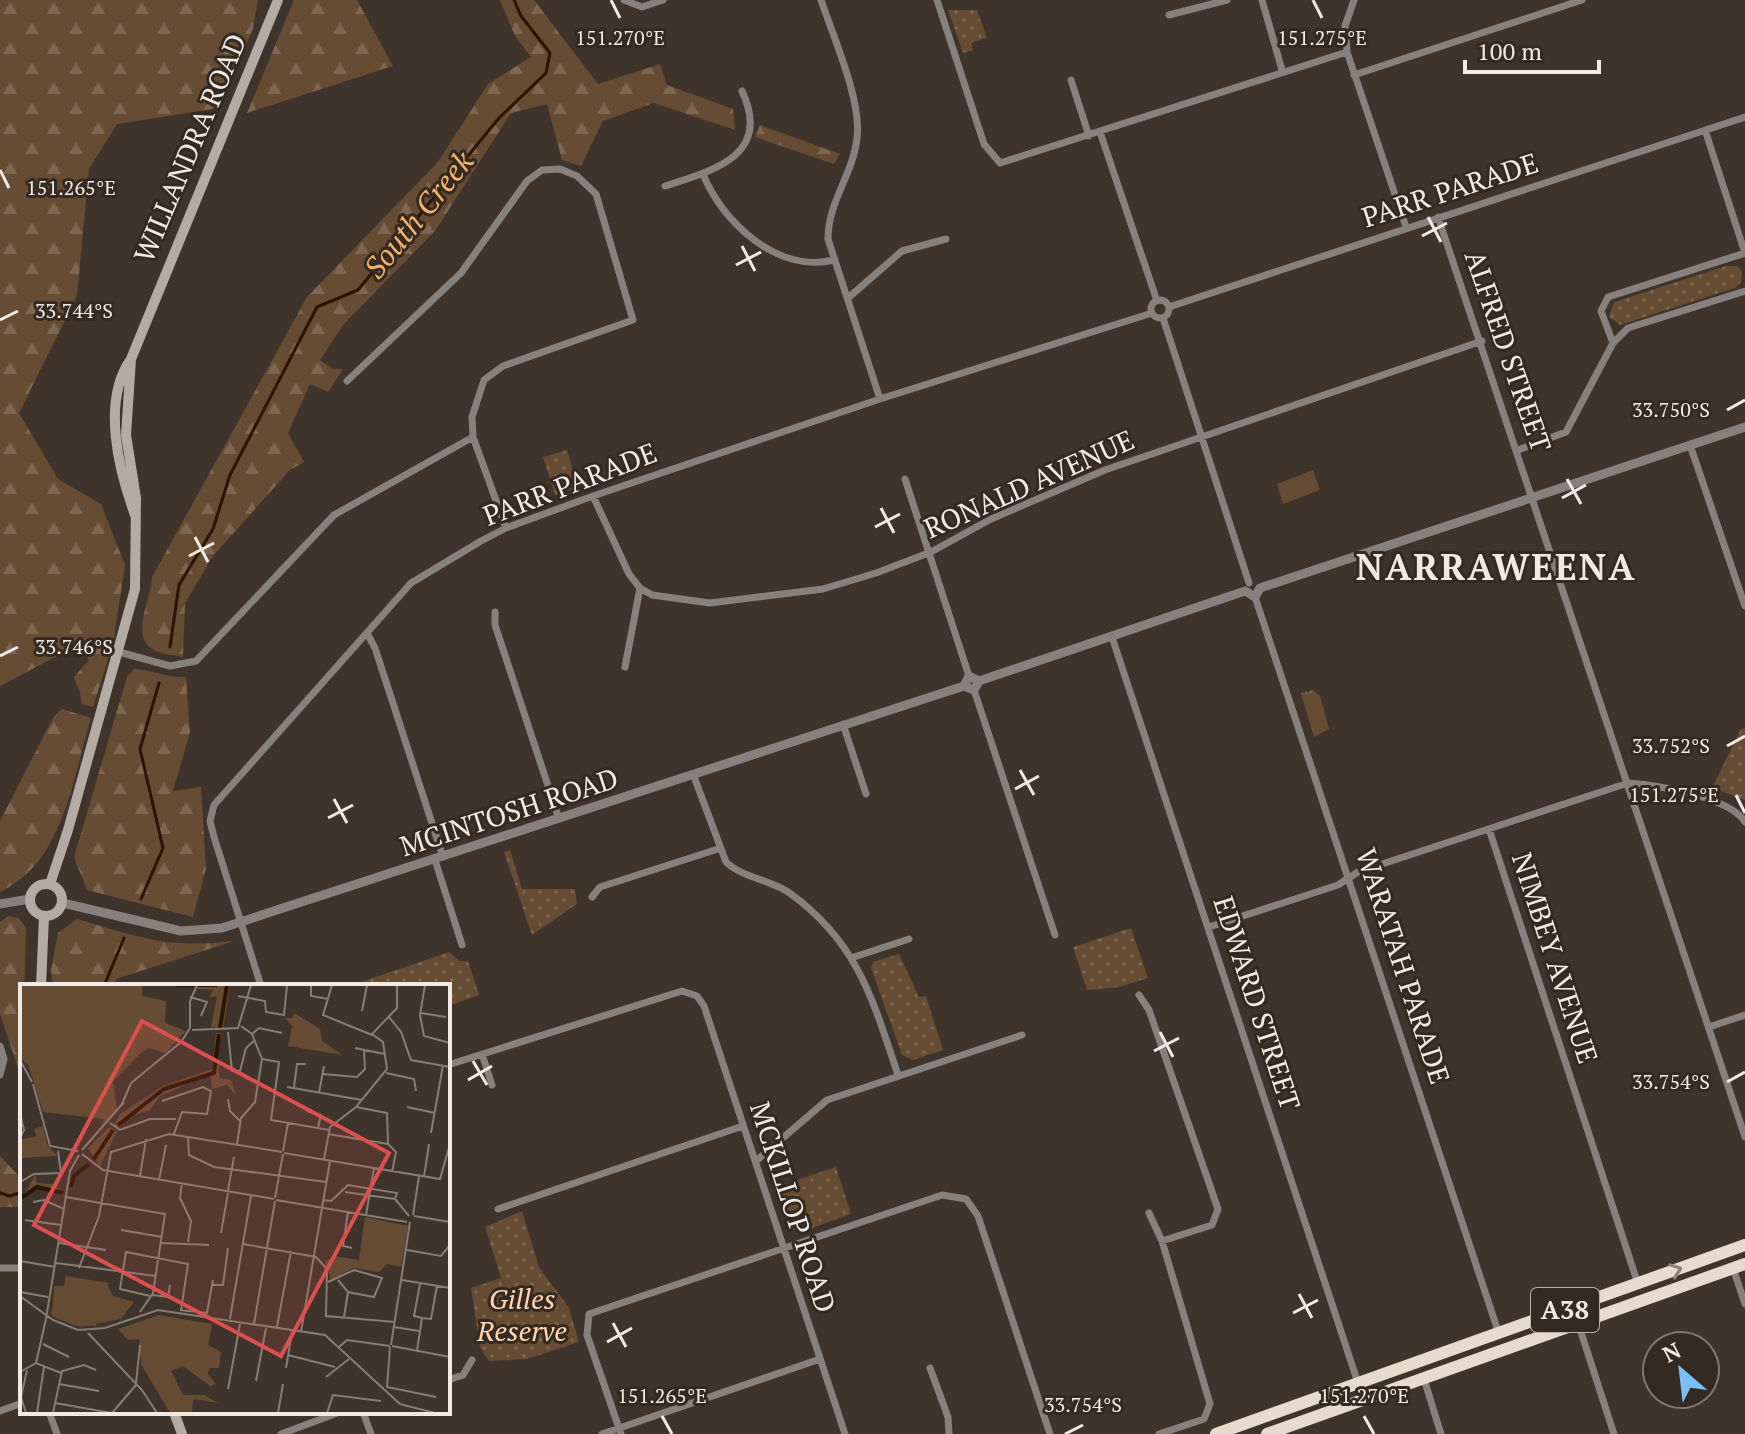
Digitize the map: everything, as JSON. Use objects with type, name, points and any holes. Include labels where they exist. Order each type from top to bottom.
[{"type":"highway","name":"A38","points":[[1216,1434],[1745,1245]]},
{"type":"highway","name":"A38","points":[[1268,1434],[1739,1266]]},
{"type":"highway","name":"WARATAH PARADE","points":[[1499,1334],[1505,1349]]},
{"type":"highway","points":[[1418,1363],[1424,1379]]},
{"type":"main road","name":"WILLANDRA ROAD","points":[[50,884],[135,589],[135,515],[119,458],[117,433],[121,381],[278,0]]},
{"type":"main road","points":[[50,884],[61,893],[63,903],[56,913],[44,916],[34,910],[30,899],[36,887],[50,884]]},
{"type":"main road","points":[[41,984],[44,916]]},
{"type":"main road","points":[[175,1414],[182,1434]]},
{"type":"street","points":[[624,0],[642,7],[663,0]]},
{"type":"street","points":[[821,0],[856,112],[858,136],[852,162],[828,218],[834,260],[880,399]]},
{"type":"street","points":[[937,0],[984,144],[1000,163],[1282,70],[1347,52]]},
{"type":"street","points":[[1169,15],[1227,0]]},
{"type":"street","points":[[1262,0],[1282,70]]},
{"type":"street","points":[[1354,0],[1345,26],[1347,52],[1406,227]]},
{"type":"street","points":[[1354,75],[1582,0]]},
{"type":"street","points":[[1071,80],[1089,136]]},
{"type":"street","points":[[665,186],[703,174],[734,157],[749,139],[752,119],[742,91]]},
{"type":"street","name":"PARR PARADE","points":[[1169,307],[1745,117]]},
{"type":"street","points":[[1613,343],[1601,311],[1602,303],[1608,297],[1745,253],[1705,130]]},
{"type":"street","points":[[1100,132],[1157,301],[1152,313],[1163,318]]},
{"type":"street","points":[[347,381],[467,267],[527,181],[542,170],[560,169],[577,176],[596,194],[633,320],[503,366],[484,380],[475,399],[473,437],[506,528]]},
{"type":"street","points":[[703,174],[725,215],[747,235],[795,259],[817,264],[834,260]]},
{"type":"street","name":"ALFRED STREET","points":[[1438,217],[1482,341],[1745,1137]]},
{"type":"street","points":[[848,298],[902,251],[946,239]]},
{"type":"street","points":[[1518,450],[1566,432],[1613,343],[1628,328],[1745,291]]},
{"type":"street","points":[[1157,301],[1163,301],[1169,307],[1163,318],[1247,587],[1257,593],[1745,427]]},
{"type":"street","name":"PARR PARADE","points":[[260,984],[210,821],[214,805],[411,583],[506,528],[593,496],[880,399],[1152,313]]},
{"type":"street","name":"RONALD AVENUE","points":[[640,588],[652,595],[710,603],[823,589],[931,552],[991,519],[1042,496],[1201,436],[1482,341]]},
{"type":"street","points":[[119,652],[170,666],[185,666],[196,661],[334,515],[473,437]]},
{"type":"street","points":[[1690,445],[1745,606]]},
{"type":"street","points":[[905,479],[1055,935]]},
{"type":"street","points":[[593,496],[629,574],[640,588],[625,667]]},
{"type":"street","name":"MCINTOSH ROAD","points":[[63,903],[181,931],[207,931],[240,923],[1112,637],[1247,587]]},
{"type":"street","name":"WARATAH PARADE","points":[[1257,593],[1499,1334]]},
{"type":"street","points":[[495,612],[495,625],[559,819]]},
{"type":"street","points":[[367,633],[375,648],[462,945]]},
{"type":"street","name":"EDWARD STREET","points":[[1112,637],[1358,1383]]},
{"type":"street","points":[[843,724],[866,794]]},
{"type":"street","points":[[693,774],[718,849],[738,871],[782,888],[812,910],[854,957],[898,1075]]},
{"type":"street","points":[[1209,927],[1628,783],[1648,785],[1732,807],[1745,822]]},
{"type":"street","name":"NIMBEY AVENUE","points":[[1489,829],[1638,1284]]},
{"type":"street","points":[[592,897],[600,887],[718,849]]},
{"type":"street","points":[[0,904],[30,899]]},
{"type":"street","points":[[854,957],[909,939]]},
{"type":"street","name":"MCKILLOP ROAD","points":[[482,1054],[682,991],[697,996],[756,1161],[845,1434]]},
{"type":"street","points":[[1139,995],[1149,1010],[1218,1209],[1212,1225],[1162,1241]]},
{"type":"street","points":[[1709,1027],[1745,1015]]},
{"type":"street","points":[[756,1161],[827,1100],[1022,1035]]},
{"type":"street","points":[[0,1046],[4,1059],[0,1075]]},
{"type":"street","points":[[450,1064],[482,1054],[492,1085]]},
{"type":"street","points":[[498,1209],[743,1126]]},
{"type":"street","points":[[620,1430],[587,1335],[589,1314],[942,1195],[966,1199],[978,1216],[1050,1434]]},
{"type":"street","points":[[1149,1213],[1162,1241],[1210,1411],[1204,1419],[1164,1433]]},
{"type":"street","points":[[1739,1266],[1745,1304]]},
{"type":"street","points":[[1578,1323],[1614,1434]]},
{"type":"street","points":[[602,1434],[820,1359]]},
{"type":"street","points":[[450,1379],[463,1375],[472,1360]]},
{"type":"street","points":[[930,1368],[948,1417],[949,1434]]},
{"type":"street","points":[[1424,1379],[1441,1434]]},
{"type":"street","points":[[0,1411],[20,1404]]},
{"type":"street","points":[[50,1414],[57,1434]]},
{"type":"street","points":[[281,1434],[335,1414]]},
{"type":"street","points":[[364,1414],[371,1434]]},
{"type":"green space","points":[[0,0],[258,0],[253,29],[219,108],[117,124],[89,169],[77,296],[19,413],[58,479],[101,504],[125,565],[113,643],[93,707],[81,704],[74,677],[89,660],[78,645],[0,686]]},
{"type":"green space","points":[[294,0],[357,0],[393,66],[247,113]]},
{"type":"green space","points":[[500,0],[534,0],[598,84],[660,64],[667,85],[733,109],[735,130],[654,103],[603,121],[581,166],[562,160],[547,104],[511,113],[435,231],[343,325],[320,360],[333,369],[343,369],[328,392],[310,384],[288,433],[304,462],[290,470],[213,556],[185,603],[183,657],[152,649],[146,643],[142,625],[152,577],[307,297],[438,162],[488,84],[531,57],[515,36]]},
{"type":"green space","points":[[948,10],[977,10],[987,38],[971,43],[973,50],[963,53]]},
{"type":"green space","points":[[760,125],[840,154],[834,164],[755,137]]},
{"type":"green space","points":[[1726,266],[1737,266],[1742,272],[1741,282],[1735,288],[1620,325],[1609,317],[1614,302]]},
{"type":"green space","points":[[567,450],[578,487],[555,495],[543,457]]},
{"type":"green space","points":[[1313,470],[1320,490],[1283,504],[1277,484]]},
{"type":"green space","points":[[134,669],[186,677],[190,733],[173,791],[201,787],[206,869],[193,917],[87,890],[74,857],[127,677]]},
{"type":"green space","points":[[1313,690],[1320,696],[1329,729],[1314,737],[1301,693]]},
{"type":"green space","points":[[62,709],[91,718],[71,792],[52,840],[39,861],[22,878],[0,892],[0,821],[54,716]]},
{"type":"green space","points":[[1745,728],[1745,800],[1712,788],[1741,729]]},
{"type":"green space","points":[[510,850],[522,889],[575,889],[577,904],[532,935],[504,852]]},
{"type":"green space","points":[[8,916],[19,918],[26,928],[25,984],[20,984],[20,1074],[0,1014],[0,922]]},
{"type":"green space","points":[[77,919],[154,940],[190,943],[234,941],[116,979],[115,984],[53,984],[51,970],[58,933]]},
{"type":"green space","points":[[1131,928],[1148,978],[1119,987],[1087,990],[1073,947]]},
{"type":"green space","points":[[449,952],[459,961],[468,961],[479,995],[450,1005],[450,984],[361,982]]},
{"type":"green space","points":[[899,954],[919,997],[926,996],[943,1050],[913,1060],[902,1055],[871,968],[873,962]]},
{"type":"green space","points":[[0,1156],[20,1177],[20,1207],[0,1207]]},
{"type":"green space","points":[[836,1167],[851,1214],[798,1233],[793,1229],[779,1186]]},
{"type":"green space","name":"Gilles Reserve","points":[[522,1211],[539,1267],[569,1308],[579,1342],[527,1359],[489,1361],[480,1347],[471,1288],[501,1278],[485,1227]]},
{"type":"waterway","name":"South Creek","points":[[170,647],[179,585],[213,529],[230,475],[317,307],[358,290],[499,118],[546,73],[550,53],[521,16],[514,0]]},
{"type":"waterway","name":"South Creek","points":[[141,899],[163,848],[140,749],[159,683]]},
{"type":"waterway","name":"South Creek","points":[[105,984],[124,938]]},
{"type":"waterway","name":"South Creek","points":[[0,1193],[10,1196],[20,1193]]},
{"type":"district","name":"NARRAWEENA","points":[[1496,567]]}]
